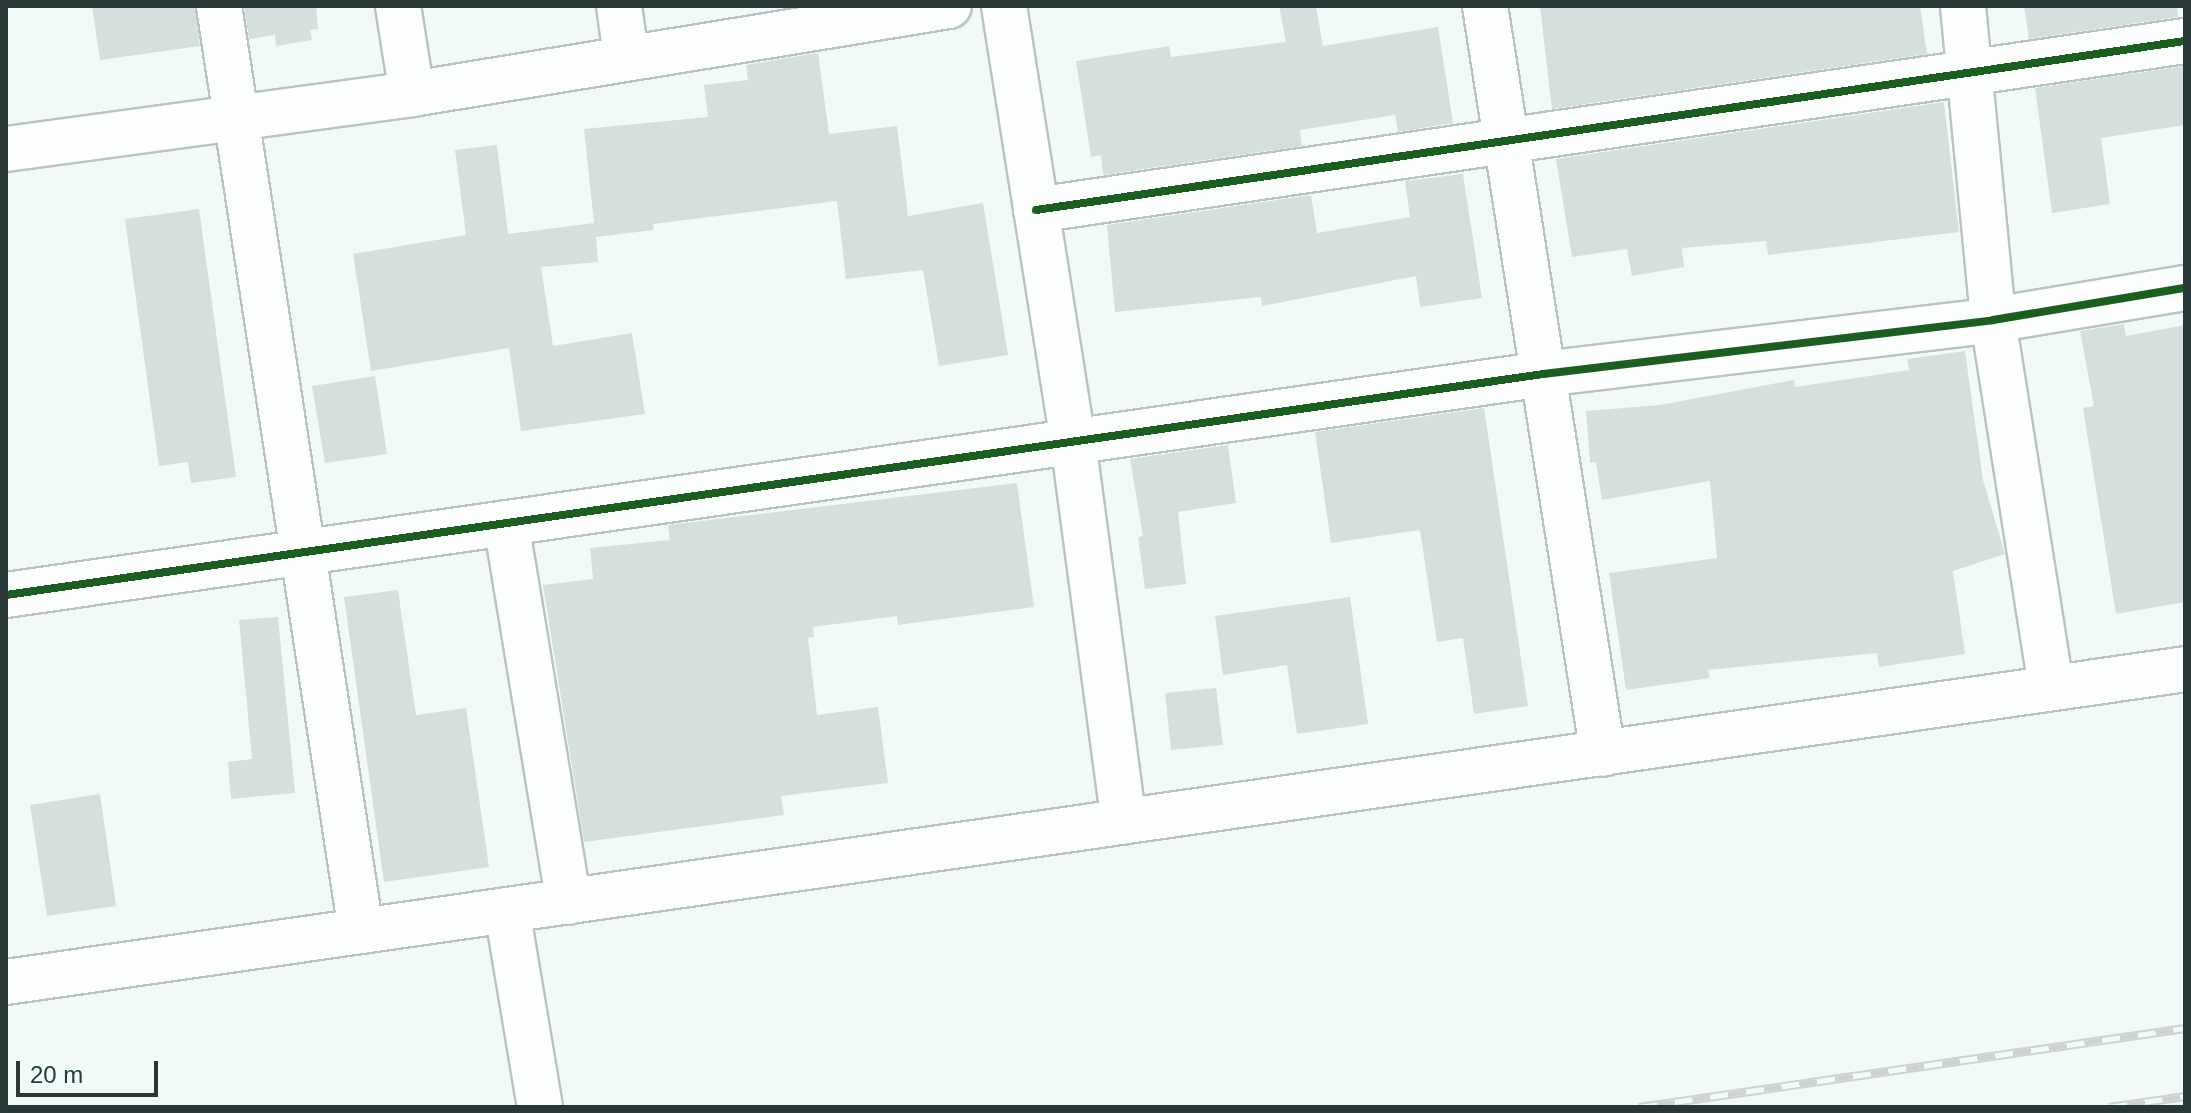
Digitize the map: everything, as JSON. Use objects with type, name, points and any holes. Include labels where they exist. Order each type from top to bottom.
[{"type":"street","points":[[219,6],[361,931]]},
{"type":"street","points":[[398,6],[412,94]]},
{"type":"street","points":[[619,6],[626,56]]},
{"type":"street","points":[[6,149],[412,94],[626,56],[781,20],[949,6]]},
{"type":"street","points":[[1004,6],[1073,441],[1124,822]]},
{"type":"street","points":[[1485,6],[1603,754]]},
{"type":"street","points":[[1963,6],[1993,320],[2051,687]]},
{"type":"street","points":[[1036,210],[1970,70],[2185,41]]},
{"type":"street","points":[[6,595],[1543,374],[1993,320],[2185,288]]},
{"type":"street","points":[[506,523],[569,902]]},
{"type":"street","points":[[6,982],[2185,669]]},
{"type":"street","points":[[507,910],[540,1107]]},
{"type":"building","points":[[92,6],[195,6],[200,46],[100,60]]},
{"type":"building","points":[[244,6],[316,6],[318,29],[310,30],[312,40],[276,46],[275,35],[249,39]]},
{"type":"building","points":[[1279,6],[1316,6],[1323,46],[1438,27],[1453,123],[1398,132],[1395,115],[1300,130],[1302,146],[1103,175],[1101,155],[1091,157],[1076,61],[1169,46],[1171,57],[1286,42]]},
{"type":"building","points":[[1540,6],[1920,6],[1927,54],[1552,109]]},
{"type":"building","points":[[2024,6],[2177,6],[2178,17],[2029,39]]},
{"type":"building","points":[[818,53],[829,134],[897,126],[908,216],[983,203],[1008,355],[939,366],[923,270],[846,279],[837,201],[653,224],[654,230],[596,237],[598,262],[541,267],[553,346],[632,333],[645,414],[521,431],[509,348],[371,371],[353,254],[466,235],[455,150],[497,145],[508,234],[594,223],[584,129],[708,117],[704,85],[748,80],[746,65]]},
{"type":"building","points":[[2185,66],[2185,125],[2101,138],[2110,204],[2052,213],[2035,88]]},
{"type":"building","points":[[1944,102],[1959,232],[1768,255],[1766,241],[1682,248],[1684,267],[1632,276],[1627,249],[1572,257],[1556,159]]},
{"type":"building","points":[[1463,174],[1482,298],[1420,307],[1416,276],[1262,306],[1261,297],[1115,312],[1107,225],[1311,195],[1317,233],[1410,217],[1405,181]]},
{"type":"building","points":[[199,209],[236,477],[191,483],[188,462],[159,466],[125,219]]},
{"type":"building","points":[[2124,324],[2126,336],[2185,325],[2185,602],[2116,614],[2083,408],[2094,406],[2080,331]]},
{"type":"building","points":[[1965,351],[1983,480],[2005,554],[1953,571],[1965,654],[1879,667],[1877,653],[1708,670],[1710,678],[1626,690],[1609,573],[1717,558],[1710,481],[1602,500],[1596,462],[1590,463],[1586,411],[1660,405],[1794,380],[1795,387],[1909,370],[1907,359]]},
{"type":"building","points":[[375,376],[387,454],[325,463],[312,386]]},
{"type":"building","points":[[1484,408],[1528,706],[1474,714],[1463,638],[1437,642],[1420,530],[1331,543],[1315,432]]},
{"type":"building","points":[[1228,445],[1236,503],[1178,512],[1186,584],[1145,589],[1138,537],[1143,536],[1130,459]]},
{"type":"building","points":[[1017,483],[1034,607],[898,625],[897,616],[813,627],[814,637],[808,638],[817,715],[878,707],[888,783],[781,796],[784,815],[584,842],[543,585],[593,579],[590,548],[670,540],[668,525]]},
{"type":"building","points":[[398,590],[416,715],[466,708],[489,867],[384,882],[344,597]]},
{"type":"building","points":[[1350,597],[1368,724],[1297,734],[1287,665],[1223,675],[1215,616]]},
{"type":"building","points":[[278,617],[295,793],[231,799],[228,762],[252,759],[239,620]]},
{"type":"building","points":[[1216,688],[1223,745],[1171,750],[1165,693]]},
{"type":"building","points":[[100,794],[116,906],[47,916],[30,805]]},
{"type":"railway","points":[[1639,1107],[2185,1028]]},
{"type":"railway","points":[[2109,1107],[2185,1096]]},
{"type":"cycle path","points":[[1036,210],[2185,41]]},
{"type":"cycle path","points":[[6,595],[1543,374],[1993,320],[2185,288]]}]
